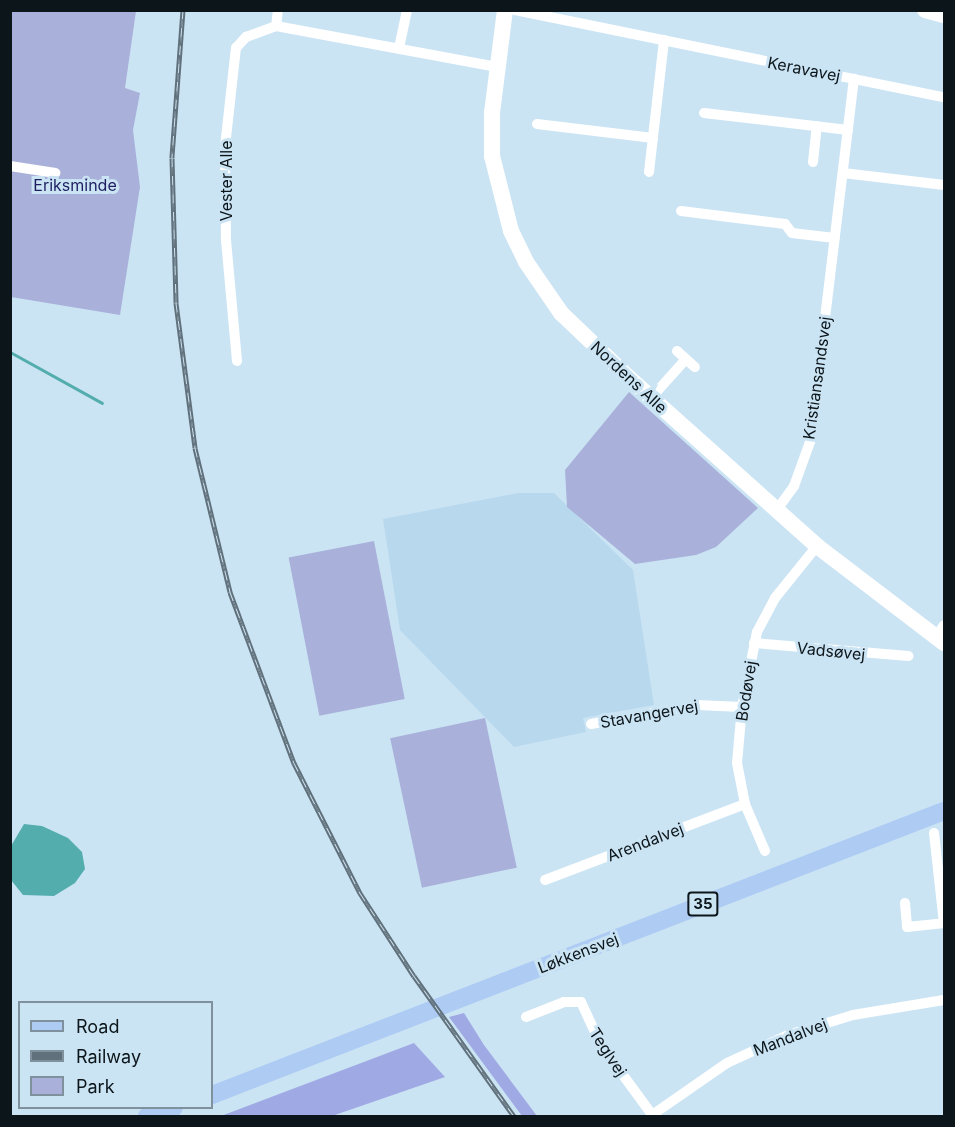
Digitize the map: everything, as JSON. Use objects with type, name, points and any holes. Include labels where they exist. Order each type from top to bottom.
[{"type":"main road","name":"Løkkensvej","points":[[213,1095],[945,811]]},
{"type":"main road","points":[[147,1116],[168,1109]]},
{"type":"street","points":[[278,10],[276,26],[497,67]]},
{"type":"street","points":[[399,48],[407,10]]},
{"type":"street","name":"Nordens Alle","points":[[505,10],[497,67],[492,156],[511,231],[526,262],[561,313],[651,398],[817,546],[942,635]]},
{"type":"street","name":"Keravavej","points":[[515,10],[945,97]]},
{"type":"street","points":[[925,10],[945,15]]},
{"type":"street","name":"Vester Alle","points":[[237,361],[226,241],[225,147],[231,66],[236,48],[246,37],[276,26]]},
{"type":"street","points":[[649,172],[664,40]]},
{"type":"street","name":"Kristiansandsvej","points":[[776,511],[794,486],[810,442],[854,79]]},
{"type":"street","points":[[704,113],[848,130]]},
{"type":"street","points":[[537,124],[653,138]]},
{"type":"street","points":[[813,162],[817,126]]},
{"type":"street","points":[[10,166],[55,173]]},
{"type":"street","points":[[843,173],[945,185]]},
{"type":"street","points":[[681,211],[785,224],[792,233],[835,238]]},
{"type":"street","points":[[651,398],[690,363],[678,351]]},
{"type":"street","name":"Bodøvej","points":[[765,851],[745,804],[737,762],[742,707],[754,643],[776,598],[817,546]]},
{"type":"street","name":"Vadsøvej","points":[[754,643],[908,656]]},
{"type":"street","name":"Stavangervej","points":[[591,724],[697,705],[742,707]]},
{"type":"street","name":"Arendalvej","points":[[545,880],[745,804]]},
{"type":"street","points":[[905,903],[907,927],[945,923],[934,833]]},
{"type":"street","name":"Mandalvej","points":[[652,1116],[727,1063],[789,1035],[854,1015],[945,1000]]},
{"type":"street","name":"Teglvej","points":[[526,1017],[564,1002],[581,1002],[601,1045],[652,1116]]},
{"type":"shaded area","points":[[518,493],[554,493],[633,570],[654,705],[583,718],[586,732],[514,747],[400,630],[383,519]]},
{"type":"shaded area","points":[[24,824],[42,826],[68,838],[82,852],[85,869],[75,883],[54,896],[23,895],[11,880],[11,846]]},
{"type":"shaded area","points":[[464,1013],[484,1045],[537,1116],[522,1116],[449,1017]]},
{"type":"shaded area","points":[[414,1043],[445,1077],[332,1116],[221,1116]]},
{"type":"green space","name":"Eriksminde","points":[[10,11],[136,11],[125,88],[140,93],[133,130],[140,187],[120,315],[11,297]]},
{"type":"green space","points":[[629,392],[758,508],[716,547],[696,555],[635,564],[567,507],[565,470]]},
{"type":"green space","points":[[374,541],[405,699],[319,716],[289,558]]},
{"type":"green space","points":[[485,718],[517,868],[422,888],[390,738]]},
{"type":"waterway","points":[[10,352],[102,403]]},
{"type":"railway","points":[[183,10],[172,158],[176,303],[195,448],[230,592],[294,763],[360,893],[414,976],[514,1116]]}]
